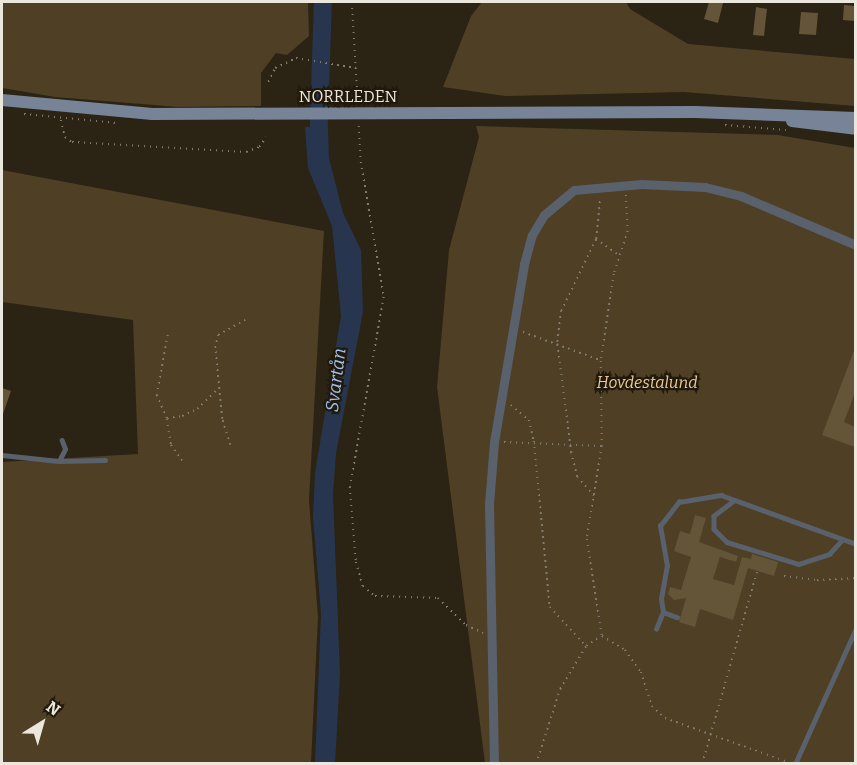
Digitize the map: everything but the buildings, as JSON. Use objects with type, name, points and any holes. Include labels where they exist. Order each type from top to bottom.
[{"type":"main road","name":"NORRLEDEN","points":[[2,100],[102,112],[182,114],[695,111],[855,118]]},
{"type":"main road","name":"NORRLEDEN","points":[[695,111],[855,129]]},
{"type":"street","points":[[494,764],[489,514],[501,402],[532,235],[560,200],[574,190],[624,186],[705,187],[741,196],[855,244]]},
{"type":"lane","points":[[59,461],[65,449],[62,441]]},
{"type":"lane","points":[[2,455],[59,461],[105,460]]},
{"type":"lane","points":[[656,628],[663,612],[661,599],[668,567],[662,545],[662,521],[679,502],[692,497],[721,495],[780,514],[855,544]]},
{"type":"lane","points":[[734,501],[714,516],[714,529],[727,542],[799,564],[829,554],[842,540]]},
{"type":"lane","points":[[663,612],[677,617]]},
{"type":"lane","points":[[794,764],[855,628]]},
{"type":"path","points":[[352,2],[358,106]]},
{"type":"path","points":[[268,82],[280,64],[300,59],[357,68]]},
{"type":"path","points":[[21,114],[61,120],[127,123]]},
{"type":"path","points":[[358,117],[361,162],[384,297],[350,487],[356,562],[363,586],[375,596],[438,598],[475,631],[492,635]]},
{"type":"path","points":[[61,120],[65,137],[72,142],[246,152],[259,147],[267,137]]},
{"type":"path","points":[[716,124],[786,130]]},
{"type":"path","points":[[624,186],[629,219],[601,361],[602,446],[587,539],[602,636],[625,650],[641,672],[652,706],[665,718],[709,736],[794,764]]},
{"type":"path","points":[[594,496],[577,477],[570,444],[558,345],[561,311],[596,239],[599,188]]},
{"type":"path","points":[[596,239],[620,256]]},
{"type":"path","points":[[230,445],[222,419],[218,335],[245,320]]},
{"type":"path","points":[[514,329],[601,361]]},
{"type":"path","points":[[168,334],[157,395],[167,418],[171,446],[184,463]]},
{"type":"path","points":[[167,418],[182,416],[197,409],[219,388]]},
{"type":"path","points":[[501,402],[516,406],[529,420],[534,441],[550,607],[586,646]]},
{"type":"path","points":[[495,442],[534,441],[602,446]]},
{"type":"path","points":[[702,764],[757,571]]},
{"type":"path","points":[[784,576],[817,580],[855,578]]},
{"type":"path","points":[[536,764],[560,689],[586,646],[602,636]]},
{"type":"green space","points":[[2,2],[308,2],[309,36],[287,55],[276,53],[261,73],[261,106],[178,107],[55,97],[2,88]]},
{"type":"green space","points":[[482,2],[626,2],[630,9],[688,44],[855,59],[855,106],[684,92],[505,96],[443,87],[471,16]]},
{"type":"green space","name":"Hovdestalund","points":[[476,126],[778,135],[855,148],[855,763],[485,763],[437,387],[449,250],[479,137]]},
{"type":"green space","points":[[2,170],[324,231],[309,500],[318,617],[311,763],[2,763],[2,462],[138,454],[133,320],[2,302]]},
{"type":"water","points":[[305,127],[328,127],[329,158],[343,213],[361,250],[363,312],[336,453],[333,494],[340,674],[335,764],[315,763],[321,613],[313,517],[315,473],[341,316],[332,226],[308,168]]},
{"type":"waterway","name":"Svartån","points":[[318,150],[323,2]]}]
